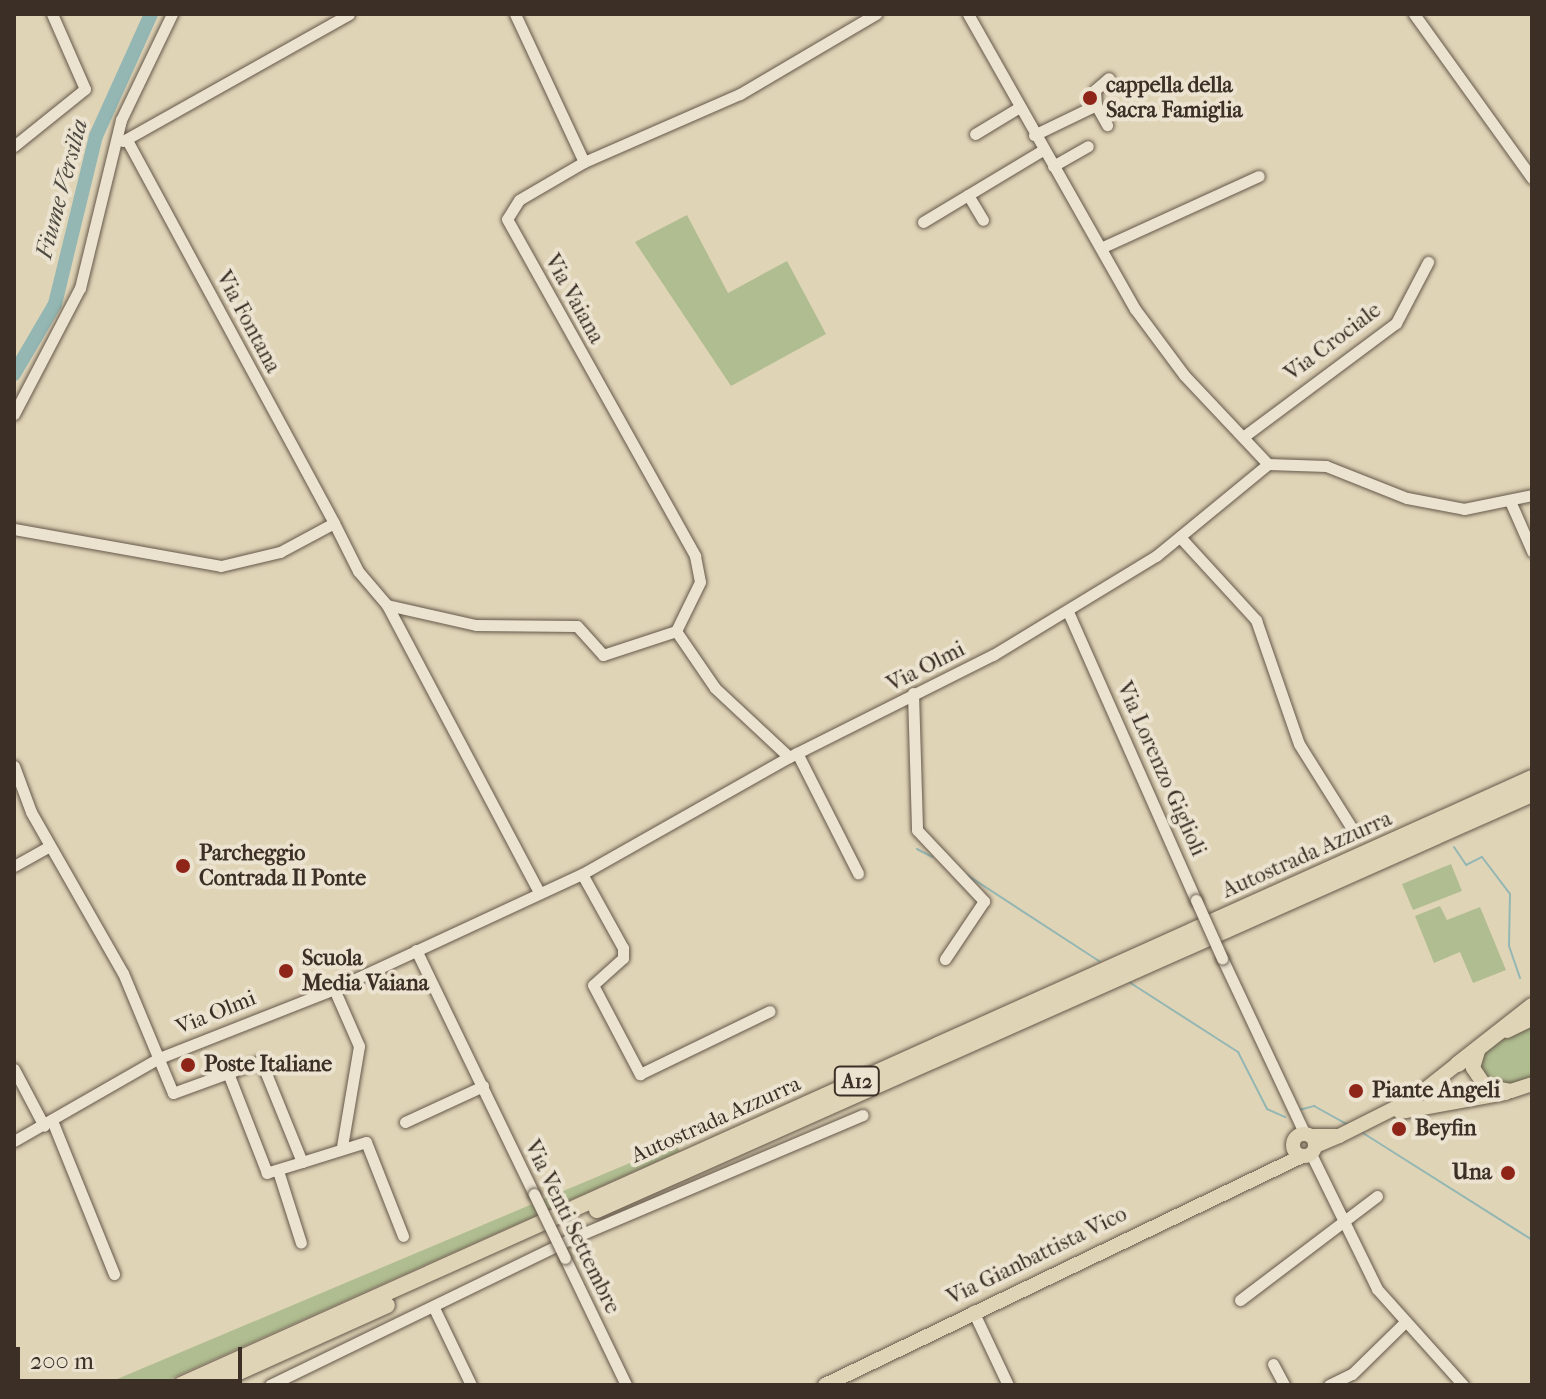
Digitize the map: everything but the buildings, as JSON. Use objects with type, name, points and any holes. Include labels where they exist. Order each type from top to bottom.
[{"type":"highway","name":"Autostrada Azzurra","points":[[181,1385],[1532,778]]},
{"type":"highway","name":"Autostrada Azzurra","points":[[210,1385],[1532,794]]},
{"type":"highway","points":[[1458,1064],[1532,1006]]},
{"type":"highway","points":[[1524,1022],[1532,1012]]},
{"type":"main road","points":[[1388,1114],[1481,1046],[1524,1022]]},
{"type":"main road","points":[[1481,1046],[1475,1076],[1511,1091]]},
{"type":"main road","points":[[1388,1114],[1511,1091],[1532,1084]]},
{"type":"main road","name":"Via Gianbattista Vico","points":[[825,1385],[973,1311],[1269,1171],[1305,1145],[1339,1136],[1388,1114]]},
{"type":"street","points":[[14,146],[85,89],[52,14]]},
{"type":"street","points":[[14,414],[80,288],[121,140],[172,14]]},
{"type":"street","points":[[121,140],[349,14]]},
{"type":"street","points":[[515,14],[584,162],[740,94],[876,14]]},
{"type":"street","points":[[968,14],[1018,108],[1160,345],[1268,464],[1326,466],[1439,506],[1510,501],[1532,495]]},
{"type":"street","points":[[1414,14],[1532,178]]},
{"type":"street","points":[[1107,125],[1096,105],[1095,90],[1109,78]]},
{"type":"street","points":[[1034,135],[1096,105]]},
{"type":"street","points":[[975,134],[1018,108]]},
{"type":"street","name":"Via Fontana","points":[[121,140],[358,571],[387,605]]},
{"type":"street","points":[[1053,166],[1088,146]]},
{"type":"street","points":[[923,222],[1043,150]]},
{"type":"street","name":"Via Vaiana","points":[[584,162],[519,200],[507,219],[695,556],[700,582],[676,631]]},
{"type":"street","points":[[1103,247],[1259,176]]},
{"type":"street","points":[[968,195],[983,220]]},
{"type":"street","name":"Via Crociale","points":[[1243,437],[1396,323],[1428,262]]},
{"type":"street","name":"Via Olmi","points":[[14,1141],[49,1124],[159,1058],[334,989],[582,874],[793,755],[1069,614],[1180,537],[1268,464]]},
{"type":"street","points":[[1510,501],[1532,551]]},
{"type":"street","points":[[14,529],[221,566],[280,552],[334,523]]},
{"type":"street","points":[[1180,537],[1256,620],[1299,744],[1351,827]]},
{"type":"street","points":[[387,605],[476,625],[577,626],[603,655],[676,631],[705,676],[793,755],[858,873]]},
{"type":"street","points":[[387,605],[539,892]]},
{"type":"street","name":"Via Lorenzo Giglioli","points":[[1069,614],[1305,1145],[1377,1289],[1404,1323],[1463,1385]]},
{"type":"street","points":[[913,693],[917,830],[984,901],[945,959]]},
{"type":"street","points":[[15,772],[50,846],[123,973],[159,1058]]},
{"type":"street","points":[[14,866],[50,846]]},
{"type":"street","points":[[582,874],[623,948],[623,958],[593,985],[640,1074],[770,1011]]},
{"type":"street","name":"Via Venti Settembre","points":[[416,950],[626,1385]]},
{"type":"street","points":[[334,989],[359,1046],[342,1146]]},
{"type":"street","name":"Via Olmi","points":[[159,1058],[173,1093],[261,1061],[302,1162]]},
{"type":"street","points":[[14,1069],[49,1124],[114,1274]]},
{"type":"street","points":[[228,1073],[267,1173],[279,1174],[342,1146],[366,1142],[403,1236]]},
{"type":"street","points":[[405,1122],[483,1086]]},
{"type":"street","points":[[270,1385],[434,1308],[568,1240],[863,1115]]},
{"type":"street","points":[[279,1174],[301,1243]]},
{"type":"street","points":[[1240,1300],[1343,1218],[1377,1196]]},
{"type":"street","points":[[434,1308],[465,1383]]},
{"type":"street","points":[[973,1311],[1008,1385]]},
{"type":"street","points":[[1329,1385],[1352,1374],[1404,1323]]},
{"type":"street","points":[[1273,1364],[1284,1385]]},
{"type":"green space","points":[[687,215],[728,293],[787,261],[826,334],[731,386],[635,242]]},
{"type":"green space","points":[[1451,864],[1462,891],[1413,910],[1402,884]]},
{"type":"green space","points":[[1440,906],[1447,920],[1480,907],[1506,970],[1473,983],[1460,952],[1434,963],[1415,916]]},
{"type":"green space","points":[[1532,1023],[1532,1079],[1512,1085],[1479,1075],[1483,1049]]},
{"type":"green space","points":[[675,1144],[680,1151],[157,1385],[103,1385]]},
{"type":"waterway","name":"Fiume Versilia","points":[[14,374],[55,304],[96,136],[151,14]]},
{"type":"waterway","points":[[1454,847],[1466,865],[1482,857],[1510,894],[1509,946],[1520,978]]},
{"type":"waterway","points":[[917,849],[932,857]]},
{"type":"waterway","points":[[967,875],[1099,961]]},
{"type":"waterway","points":[[1129,982],[1238,1052],[1267,1109],[1285,1117]]},
{"type":"waterway","points":[[1299,1110],[1314,1106],[1347,1124]]},
{"type":"waterway","points":[[1363,1133],[1532,1240]]},
{"type":"place","name":"cappella della Sacra Famiglia","points":[[1090,98]]},
{"type":"place","name":"Parcheggio Contrada Il Ponte","points":[[183,866]]},
{"type":"place","name":"Scuola Media Vaiana","points":[[286,971]]},
{"type":"place","name":"Poste Italiane","points":[[188,1065]]},
{"type":"place","name":"Piante Angeli","points":[[1356,1091]]},
{"type":"place","name":"Beyfin","points":[[1399,1129]]},
{"type":"place","name":"Una","points":[[1508,1173]]}]
